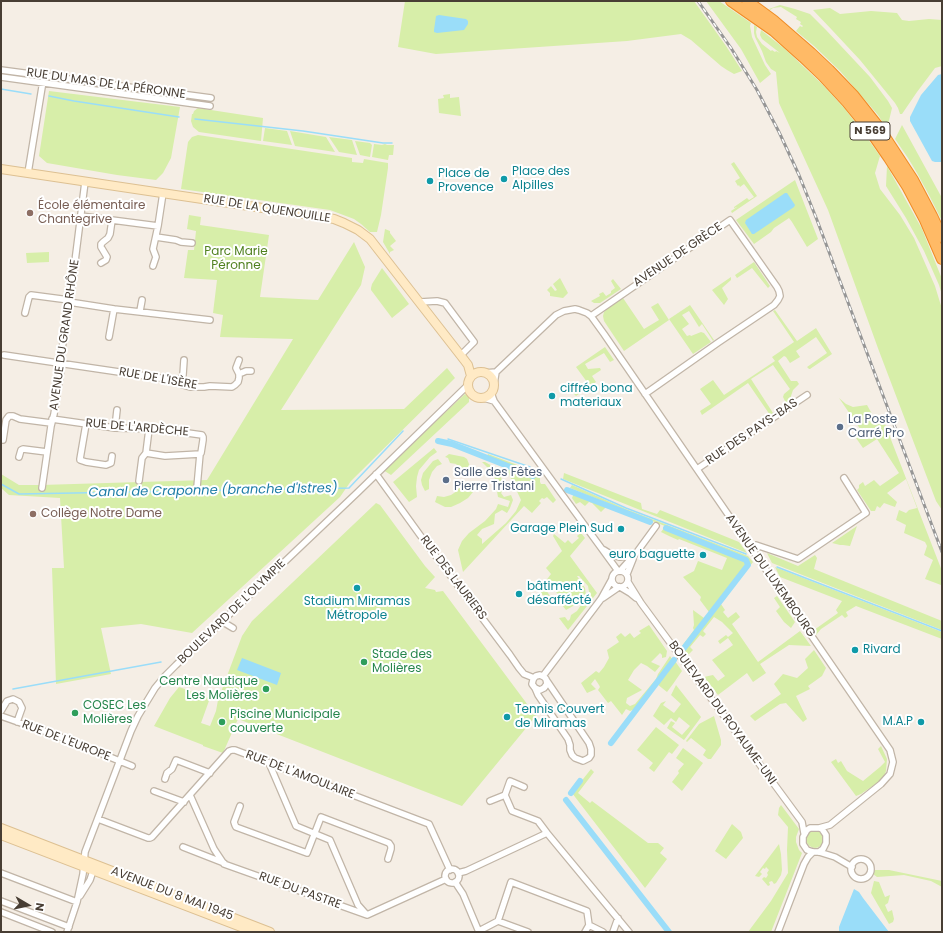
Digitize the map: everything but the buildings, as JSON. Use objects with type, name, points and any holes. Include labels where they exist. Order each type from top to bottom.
[{"type":"highway","name":"N 569","points":[[731,1],[770,23],[811,53],[854,96],[876,125],[913,180],[942,237]]},
{"type":"highway","name":"N 569","points":[[747,1],[823,76],[869,129],[907,186],[925,220],[942,259]]},
{"type":"street","name":"RUE DU MAS DE LA PÉRONNE","points":[[1,70],[211,98]]},
{"type":"street","points":[[28,174],[44,75]]},
{"type":"street","name":"RUE DU MAS DE LA PÉRONNE","points":[[1,77],[210,106]]},
{"type":"street","name":"RUE DE LA QUENOUILLE","points":[[1,169],[323,217],[344,223],[358,230],[370,239],[468,365],[478,374]]},
{"type":"street","name":"AVENUE DU GRAND RHÔNE","points":[[42,488],[71,293],[85,182]]},
{"type":"street","points":[[152,266],[156,257],[153,249],[163,194]]},
{"type":"street","points":[[81,216],[158,226]]},
{"type":"street","points":[[101,264],[107,258],[101,244],[110,234],[112,220]]},
{"type":"street","name":"AVENUE DE GRÈCE","points":[[591,316],[730,220],[777,287],[780,296],[774,305],[645,394]]},
{"type":"street","points":[[156,237],[192,243]]},
{"type":"street","points":[[25,313],[29,297],[31,295],[114,308],[210,320]]},
{"type":"street","points":[[140,311],[142,300]]},
{"type":"street","points":[[420,302],[437,301],[445,303],[474,342],[461,355]]},
{"type":"street","points":[[109,338],[114,308]]},
{"type":"street","points":[[490,397],[476,398],[472,396],[466,390],[469,379],[478,374],[496,372],[560,312],[575,309],[584,311],[591,316]]},
{"type":"street","name":"AVENUE DU LUXEMBOURG","points":[[591,316],[890,750],[893,762],[890,774],[881,784],[830,825],[826,835]]},
{"type":"street","name":"RUE DE L'ISÈRE","points":[[4,355],[180,381],[183,385],[190,387],[232,387],[238,382],[239,374]]},
{"type":"street","points":[[180,381],[184,360]]},
{"type":"street","points":[[239,360],[236,368],[239,374],[246,371],[251,371]]},
{"type":"street","points":[[490,397],[496,372]]},
{"type":"street","points":[[478,374],[491,377],[494,384]]},
{"type":"street","name":"BOULEVARD DE L'OLYMPIE","points":[[77,902],[86,852],[98,819],[131,730],[155,688],[176,665],[466,390]]},
{"type":"street","name":"RUE DES PAYS-BAS","points":[[697,469],[807,395]]},
{"type":"street","points":[[490,397],[602,550],[619,571],[627,574]]},
{"type":"street","points":[[115,428],[117,410]]},
{"type":"street","name":"RUE DE L'ARDÈCHE","points":[[3,440],[6,420],[9,416],[13,416],[20,419],[86,424],[115,428],[160,429],[202,435],[203,440],[200,454]]},
{"type":"street","points":[[86,424],[80,460],[106,465],[111,463],[112,456]]},
{"type":"street","points":[[139,482],[142,458],[146,453],[149,429]]},
{"type":"street","points":[[20,457],[21,450],[23,449],[47,452]]},
{"type":"street","points":[[146,453],[165,456],[200,454],[197,487]]},
{"type":"street","name":"RUE DES LAURIERS","points":[[376,474],[519,668],[524,674],[534,678]]},
{"type":"street","points":[[751,548],[756,545],[798,559],[866,513],[844,478]]},
{"type":"street","points":[[602,599],[620,587],[625,586],[628,582],[629,579],[627,574],[631,562],[656,526]]},
{"type":"street","points":[[602,550],[620,557],[637,552]]},
{"type":"street","points":[[543,676],[602,599],[615,573],[619,571],[637,552]]},
{"type":"street","points":[[611,561],[613,584],[620,587]]},
{"type":"street","name":"BOULEVARD DU ROYAUME-UNI","points":[[628,582],[641,602],[803,823],[816,827]]},
{"type":"street","name":"BOULEVARD DU ROYAUME-UNI","points":[[620,587],[641,602]]},
{"type":"street","points":[[222,622],[233,628]]},
{"type":"street","points":[[538,675],[543,676],[589,743],[591,755],[589,758],[583,761],[572,755],[568,739],[538,695],[532,682],[538,675]]},
{"type":"street","points":[[535,688],[542,689],[546,686],[546,681]]},
{"type":"street","points":[[1,711],[7,701],[12,699],[19,702],[22,708],[17,722]]},
{"type":"street","name":"RUE DE L'EUROPE","points":[[1,716],[58,736],[132,766]]},
{"type":"street","name":"RUE DE L'AMOULAIRE","points":[[98,819],[148,838],[152,837],[232,750],[429,824],[450,870]]},
{"type":"street","points":[[165,779],[167,773],[171,771],[176,760],[210,773]]},
{"type":"street","points":[[269,763],[296,826],[330,840],[358,905],[367,915],[446,879]]},
{"type":"street","points":[[490,801],[504,795],[510,781],[524,786]]},
{"type":"street","points":[[154,791],[184,802]]},
{"type":"street","points":[[190,795],[214,849],[224,864]]},
{"type":"street","points":[[504,795],[512,811],[538,821],[629,932]]},
{"type":"street","points":[[240,806],[234,822],[236,827],[307,853],[321,817],[389,844],[391,849],[388,859]]},
{"type":"street","points":[[803,823],[804,833],[802,840],[808,857]]},
{"type":"street","name":"AVENUE DU LUXEMBOURG","points":[[816,827],[830,825]]},
{"type":"street","points":[[778,932],[801,871],[808,857],[825,846],[827,841],[824,832],[816,827],[807,830],[804,833]]},
{"type":"street","points":[[1,828],[94,868],[90,880],[77,902],[68,929],[1,901]]},
{"type":"street","points":[[446,879],[446,875],[450,870],[454,870],[458,873],[466,871],[547,833]]},
{"type":"street","points":[[1,835],[84,864]]},
{"type":"street","points":[[825,846],[835,857]]},
{"type":"street","name":"RUE DU PASTRE","points":[[183,848],[367,915]]},
{"type":"street","points":[[806,848],[835,857],[852,867]]},
{"type":"street","name":"AVENUE DU 8 MAI 1945","points":[[94,868],[254,932]]},
{"type":"street","name":"AVENUE DU 8 MAI 1945","points":[[94,868],[270,932]]},
{"type":"street","points":[[1,873],[77,902]]},
{"type":"street","points":[[455,882],[459,877],[458,873]]},
{"type":"street","points":[[446,879],[451,883],[455,882]]},
{"type":"street","points":[[455,882],[463,894],[479,931],[498,921],[511,882],[587,911],[589,925],[585,932]]},
{"type":"street","points":[[1,912],[52,932]]},
{"type":"street","points":[[613,932],[618,918]]},
{"type":"street","points":[[498,921],[528,932]]},
{"type":"street","points":[[589,925],[603,932]]},
{"type":"green space","points":[[405,1],[694,1],[742,71],[734,74],[727,70],[691,40],[681,34],[627,41],[436,54],[398,47]]},
{"type":"green space","points":[[706,1],[719,1],[751,23],[750,26],[752,37],[765,65],[771,74],[760,83],[741,49]]},
{"type":"green space","points":[[780,5],[810,14],[870,77],[892,108],[887,129],[878,115],[840,71],[796,31],[800,26],[803,26],[800,24],[801,22],[796,19],[797,17],[781,7],[769,9]]},
{"type":"green space","points":[[830,8],[840,14],[871,11],[897,13],[902,20],[909,21],[929,19],[942,20],[942,66],[935,68],[902,114],[900,114],[895,103],[860,60],[813,10]]},
{"type":"green space","points":[[754,25],[757,27],[757,37],[762,44],[771,51],[780,53],[762,39],[760,35],[761,30],[785,49],[823,85],[845,109],[880,156],[875,173],[880,189],[900,215],[914,238],[935,286],[942,309],[942,510],[936,501],[879,351],[828,210],[779,103],[776,72],[771,69],[766,62],[755,37]]},
{"type":"green space","points":[[49,91],[180,107],[171,158],[163,173],[156,180],[47,163],[39,156]]},
{"type":"green space","points":[[450,94],[450,98],[459,97],[461,116],[439,113],[438,99],[444,98],[443,95]]},
{"type":"green space","points":[[198,108],[263,118],[261,141],[199,132],[193,127],[191,121],[192,114]]},
{"type":"green space","points":[[902,125],[942,198],[942,221],[917,173],[895,139]]},
{"type":"green space","points":[[265,128],[287,131],[292,145],[263,141]]},
{"type":"green space","points":[[290,131],[326,137],[335,152],[295,146]]},
{"type":"green space","points":[[198,135],[352,158],[352,162],[363,163],[364,159],[388,163],[381,215],[377,232],[370,232],[354,219],[330,210],[181,189],[188,142],[192,137]]},
{"type":"green space","points":[[329,137],[352,140],[357,155],[339,152]]},
{"type":"green space","points":[[355,141],[370,143],[372,145],[370,157],[360,155]]},
{"type":"green space","points":[[374,144],[394,145],[393,155],[389,155],[388,160],[372,157]]},
{"type":"green space","points":[[734,162],[757,196],[732,213],[731,211],[737,207],[734,207],[747,198],[749,200],[754,197],[744,184],[740,187],[735,181],[740,178],[731,164]]},
{"type":"green space","points":[[887,166],[922,229],[942,279],[942,295],[924,251],[886,186]]},
{"type":"green space","points":[[795,180],[818,239],[807,247],[789,218],[754,244],[736,220]]},
{"type":"green space","name":"Parc Marie Péronne","points":[[189,215],[201,217],[200,225],[269,235],[260,297],[318,300],[354,242],[365,267],[361,285],[281,410],[404,409],[447,368],[455,378],[351,481],[340,497],[192,633],[141,624],[101,628],[111,674],[56,684],[52,568],[64,568],[60,498],[9,495],[1,488],[1,474],[19,485],[207,480],[293,339],[220,337],[223,315],[213,313],[217,280],[184,278],[188,250],[194,250],[196,231],[187,229]]},
{"type":"green space","points":[[385,229],[390,231],[396,241],[390,246],[394,250],[390,252],[390,254],[383,242]]},
{"type":"green space","points":[[49,252],[49,262],[27,263],[26,253]]},
{"type":"green space","points":[[754,262],[770,286],[768,288],[752,268],[737,278],[735,275]]},
{"type":"green space","points":[[382,268],[409,304],[392,318],[371,290],[372,284]]},
{"type":"green space","points":[[731,277],[731,280],[722,288],[728,299],[724,305],[712,290]]},
{"type":"green space","points":[[560,278],[568,293],[563,298],[550,296],[550,293],[547,290],[551,286],[555,291],[557,290],[553,284]]},
{"type":"green space","points":[[613,279],[621,289],[600,303],[594,303],[591,301],[600,296],[599,294],[603,292],[606,296],[611,293],[611,291],[615,288],[611,281]]},
{"type":"green space","points":[[623,298],[644,329],[659,320],[651,307],[658,303],[669,320],[624,351],[604,321],[603,316],[607,309]]},
{"type":"green space","points":[[690,305],[714,340],[713,341],[702,324],[699,327],[689,311],[682,315],[689,324],[682,329],[687,336],[701,332],[704,333],[711,342],[693,354],[669,319]]},
{"type":"green space","points":[[775,310],[797,341],[816,328],[832,354],[810,369],[807,367],[827,353],[816,337],[796,351],[800,357],[790,363],[784,356],[778,361],[791,381],[797,381],[799,384],[793,390],[789,402],[786,403],[783,397],[784,394],[790,389],[773,365],[751,379],[773,413],[770,415],[748,383],[702,415],[700,411],[711,404],[700,389],[713,380],[724,395],[775,361],[772,357],[794,342],[773,311]]},
{"type":"green space","points":[[605,347],[614,360],[610,362],[604,353],[585,364],[588,369],[600,368],[601,370],[592,376],[596,382],[576,396],[572,392],[587,382],[576,367]]},
{"type":"green space","points":[[465,394],[469,397],[469,402],[391,475],[383,470]]},
{"type":"green space","points":[[839,398],[846,404],[853,407],[867,405],[877,423],[883,419],[942,571],[942,587],[941,585],[925,579],[933,560],[924,555],[927,546],[925,542],[904,533],[906,525],[896,520],[899,510],[906,513],[909,510],[917,508],[906,479],[887,493],[897,502],[895,507],[884,503],[880,508],[877,506],[875,511],[871,511],[857,490],[859,485],[863,482],[865,486],[874,480],[880,486],[899,473],[877,439],[863,448],[856,438],[863,433]]},
{"type":"green space","points":[[434,448],[437,452],[430,457],[419,470],[416,486],[417,497],[409,502],[393,482]]},
{"type":"green space","points":[[449,454],[467,459],[472,473],[470,477],[462,477],[462,471],[459,467],[456,464],[450,463],[448,458],[445,457]]},
{"type":"green space","points":[[488,454],[528,469],[540,478],[541,484],[545,484],[556,500],[553,503],[547,497],[544,499],[542,498],[539,501],[541,503],[532,513],[524,506],[463,572],[458,550],[462,541],[469,533],[485,521],[496,509],[498,504],[508,507],[510,501],[498,497],[494,474],[482,462],[496,468],[501,477],[504,489],[501,493],[504,497],[511,495],[513,500],[507,513],[502,510],[495,514],[494,524],[482,529],[477,535],[482,539],[482,544],[506,523],[516,511],[521,500],[505,466],[487,456]]},
{"type":"green space","points":[[438,459],[442,464],[437,466],[432,472],[429,480],[429,489],[425,491],[421,480],[423,473],[433,461]]},
{"type":"green space","points":[[564,473],[641,503],[642,509],[657,514],[660,510],[739,542],[747,553],[563,479]]},
{"type":"green space","points":[[464,482],[474,485],[473,492],[468,498],[451,507],[445,507],[435,502],[437,496],[444,497],[451,495],[457,491]]},
{"type":"green space","points":[[572,485],[626,509],[748,556],[753,562],[721,604],[725,610],[723,612],[728,618],[736,612],[740,617],[732,624],[758,662],[800,631],[811,646],[789,645],[760,664],[766,673],[753,682],[747,673],[718,695],[704,677],[713,675],[718,681],[725,676],[712,660],[733,645],[728,638],[720,644],[718,641],[726,635],[728,637],[733,633],[722,622],[714,617],[703,631],[706,634],[703,637],[700,635],[690,647],[693,650],[688,655],[684,649],[748,566],[747,559],[570,488]]},
{"type":"green space","points":[[574,493],[607,506],[601,512],[589,502],[585,506],[580,502],[576,504],[572,498]]},
{"type":"green space","name":"Stade des Molières","points":[[376,503],[380,505],[425,566],[435,577],[425,588],[435,590],[436,592],[443,591],[536,716],[462,806],[238,719],[223,753],[154,726],[170,698],[179,687],[210,698],[201,723],[210,726],[242,636],[252,621]]},
{"type":"green space","points":[[857,526],[850,546],[832,543]]},
{"type":"green space","points":[[664,528],[745,560],[746,565],[683,647],[682,646],[694,630],[693,610],[704,618],[709,612],[700,600],[701,597],[683,577],[694,571],[698,561],[722,570],[727,558],[669,536],[661,532]]},
{"type":"green space","points":[[581,533],[585,538],[570,556],[597,593],[589,603],[587,600],[590,597],[588,586],[579,576],[577,576],[585,588],[586,595],[580,602],[566,610],[557,599],[560,597],[553,588],[551,590],[549,588],[546,590],[550,596],[544,597],[539,590],[551,574],[546,568],[562,551],[553,536],[554,534],[565,543],[568,540],[572,544],[579,538],[577,536]]},
{"type":"green space","points":[[767,553],[798,566],[815,555],[817,558],[814,569],[942,621],[942,630],[772,563]]},
{"type":"green space","points":[[775,567],[942,632],[942,639],[856,606],[846,612],[848,616],[845,618],[842,615],[821,629],[816,635],[814,630],[838,613],[836,610],[842,601],[780,577]]},
{"type":"green space","points":[[777,596],[795,622],[791,628],[784,622],[776,611],[780,607],[774,598]]},
{"type":"green space","points":[[581,605],[587,606],[568,630],[559,618],[565,617],[568,621],[571,615],[577,611]]},
{"type":"green space","points":[[649,625],[667,651],[666,657],[662,658],[660,653],[651,662],[660,666],[655,672],[641,663],[634,670],[628,680],[642,690],[627,698],[626,703],[630,706],[635,704],[656,679],[670,656],[673,660],[635,709],[630,711],[626,709],[622,715],[611,701],[608,703],[598,690],[600,687],[595,679],[591,684],[596,689],[587,693],[581,683],[596,671],[599,673],[604,667],[609,658],[607,650],[619,642],[616,637],[621,633],[625,637],[630,633],[634,638],[641,633],[639,631]]},
{"type":"green space","points":[[814,650],[826,668],[822,676],[808,686],[810,689],[796,696],[807,719],[803,722],[786,703],[780,704],[755,721],[750,716],[781,694],[774,684],[783,674],[797,678],[808,668],[805,659]]},
{"type":"green space","points":[[675,661],[682,671],[667,692],[657,684]]},
{"type":"green space","points":[[676,685],[701,717],[684,740],[667,728],[671,721],[675,723],[672,727],[682,735],[690,726],[679,717],[676,722],[671,718],[664,725],[653,716],[661,703],[666,701],[663,705],[674,713],[681,704],[671,695]]},
{"type":"green space","points":[[714,716],[721,745],[711,759],[708,759],[703,755],[706,750],[691,738],[687,742],[686,741],[699,724]]},
{"type":"green space","points":[[656,727],[679,745],[672,754],[669,752],[654,772],[649,768],[653,763],[637,750]]},
{"type":"green space","points":[[881,746],[887,759],[886,771],[883,779],[856,796],[831,762],[836,759],[838,763],[841,761],[847,771],[863,781],[885,762],[878,749]]},
{"type":"green space","points":[[683,748],[703,763],[682,791],[672,782],[684,764],[676,758]]},
{"type":"green space","points":[[591,769],[594,772],[578,793],[590,803],[592,801],[648,843],[658,843],[664,848],[660,853],[667,859],[645,888],[572,793]]},
{"type":"green space","points":[[781,805],[799,829],[796,842],[802,853],[771,932],[748,932],[771,901],[788,873],[788,827],[778,815]]},
{"type":"green space","points":[[732,824],[741,832],[743,838],[726,859],[715,851]]},
{"type":"green space","points":[[815,830],[821,833],[824,839],[821,845],[815,848],[809,845],[806,839],[809,833]]},
{"type":"green space","points":[[779,844],[781,854],[781,875],[776,883],[774,884],[772,881],[769,882],[770,885],[768,886],[762,879],[764,877],[766,878],[768,875],[767,873],[769,870],[766,867],[760,872],[762,874],[759,877],[755,876]]},
{"type":"green space","points":[[874,870],[889,870],[942,881],[942,887],[931,881],[904,875],[877,877],[873,874]]},
{"type":"green space","points":[[874,881],[879,882],[885,897],[890,895],[888,903],[885,905],[888,912],[892,910],[894,919],[893,922],[889,924],[871,893]]},
{"type":"water","points":[[439,15],[466,19],[468,24],[464,30],[437,33],[434,32],[434,30],[436,16]]},
{"type":"water","points":[[942,74],[942,162],[935,162],[932,161],[910,121],[910,117],[921,95],[938,75]]},
{"type":"water","points":[[787,193],[795,205],[794,207],[752,234],[745,223],[746,220]]},
{"type":"water","points":[[242,658],[281,673],[277,685],[237,670]]},
{"type":"water","points":[[854,889],[859,892],[889,932],[839,931],[839,927]]},
{"type":"waterway","points":[[1,89],[31,94]]},
{"type":"waterway","points":[[49,96],[179,117]]},
{"type":"waterway","points":[[195,119],[392,143]]},
{"type":"waterway","name":"Canal de Craponne (branche d'Istres)","points":[[1,484],[19,494],[349,488],[403,431]]},
{"type":"waterway","name":"Canal de Craponne (branche d'Istres)","points":[[448,439],[530,467]]},
{"type":"waterway","points":[[438,441],[452,444],[533,476]]},
{"type":"waterway","name":"Canal de Craponne (branche d'Istres)","points":[[561,479],[626,508],[746,554]]},
{"type":"waterway","points":[[567,490],[650,522]]},
{"type":"waterway","points":[[666,528],[746,560],[748,565],[684,648]]},
{"type":"waterway","name":"Canal de Craponne (branche d'Istres)","points":[[777,567],[942,631]]},
{"type":"waterway","points":[[611,743],[674,660]]},
{"type":"waterway","points":[[13,689],[161,662]]},
{"type":"waterway","points":[[571,793],[580,781]]},
{"type":"waterway","points":[[566,800],[669,932]]},
{"type":"railway","points":[[698,1],[731,48],[757,90],[799,175],[942,552]]},
{"type":"place","name":"Place des Alpilles","points":[[504,179]]},
{"type":"place","name":"Place de Provence","points":[[430,181]]},
{"type":"place","name":"École élémentaire Chantegrive","points":[[30,213]]},
{"type":"place","name":"ciffréo bona materiaux","points":[[552,396]]},
{"type":"place","name":"La Poste Carré Pro","points":[[840,427]]},
{"type":"place","name":"Salle des Fêtes Pierre Tristani","points":[[446,480]]},
{"type":"place","name":"Collège Notre Dame","points":[[33,514]]},
{"type":"place","name":"Garage Plein Sud","points":[[621,529]]},
{"type":"place","name":"euro baguette","points":[[703,555]]},
{"type":"place","name":"Stadium Miramas Métropole","points":[[357,588]]},
{"type":"place","name":"bâtiment désaffécté","points":[[519,594]]},
{"type":"place","name":"Rivard","points":[[855,650]]},
{"type":"place","name":"Stade des Molières","points":[[364,662]]},
{"type":"place","name":"Centre Nautique Les Molières","points":[[266,689]]},
{"type":"place","name":"COSEC Les Molières","points":[[75,713]]},
{"type":"place","name":"Tennis Couvert de Miramas","points":[[507,717]]},
{"type":"place","name":"Piscine Municipale couverte","points":[[222,722]]},
{"type":"place","name":"M.A.P","points":[[921,722]]}]
